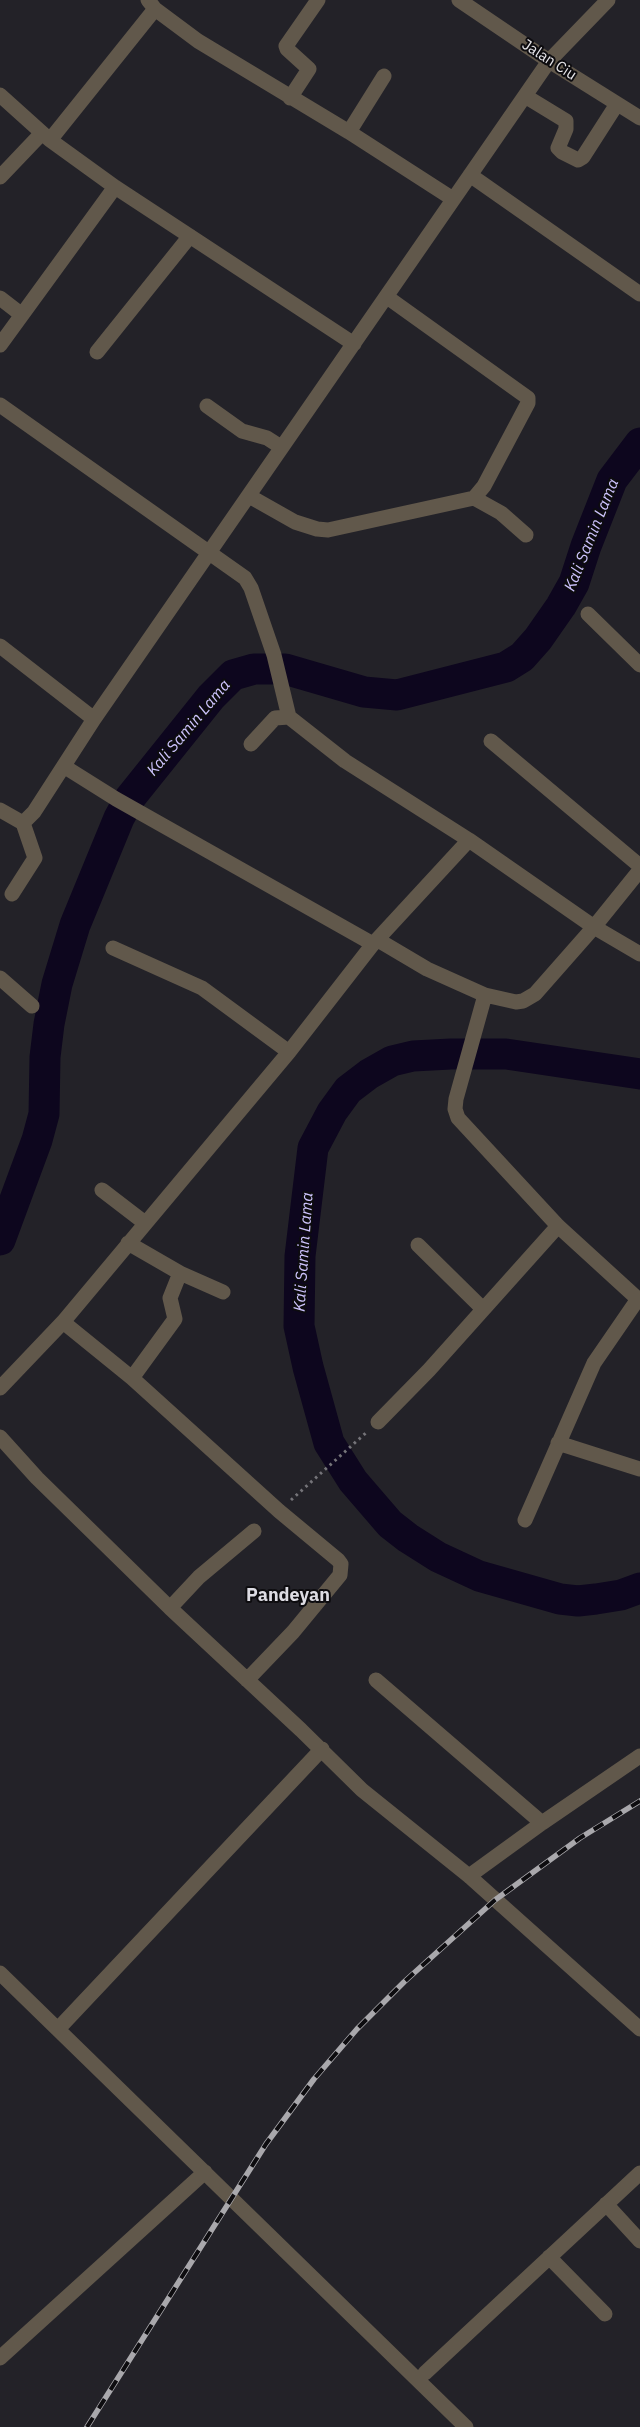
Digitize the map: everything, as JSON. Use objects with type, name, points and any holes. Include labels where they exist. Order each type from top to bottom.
[{"type":"street","points":[[290,98],[308,70],[287,50],[286,46],[318,0]]},
{"type":"street","name":"Jalan Ciu","points":[[459,0],[549,61],[640,118]]},
{"type":"street","points":[[23,823],[34,812],[94,720],[549,61],[608,0]]},
{"type":"street","points":[[0,177],[46,136],[152,5],[198,41],[349,132],[453,199]]},
{"type":"street","points":[[349,132],[384,76]]},
{"type":"street","points":[[0,95],[46,136],[115,187],[354,344]]},
{"type":"street","points":[[525,96],[566,120],[566,129],[558,148],[578,160],[583,157],[617,104]]},
{"type":"street","points":[[470,176],[640,294]]},
{"type":"street","points":[[0,345],[115,187]]},
{"type":"street","points":[[97,352],[190,236]]},
{"type":"street","points":[[249,496],[295,522],[317,529],[328,530],[474,498],[484,486],[528,403],[528,398],[387,297]]},
{"type":"street","points":[[0,298],[22,315]]},
{"type":"street","points":[[0,406],[210,554],[237,570],[251,588],[274,655],[289,717],[346,761],[470,840],[594,926],[640,954]]},
{"type":"street","points":[[207,406],[242,430],[267,438],[282,447]]},
{"type":"street","points":[[474,498],[501,513],[526,535]]},
{"type":"street","points":[[588,614],[640,665]]},
{"type":"street","points":[[0,646],[94,720]]},
{"type":"street","points":[[251,744],[274,718],[289,717]]},
{"type":"street","points":[[491,741],[640,866]]},
{"type":"street","points":[[65,767],[116,799],[375,942],[427,969],[485,995],[516,1002],[530,998],[594,926],[640,870]]},
{"type":"street","points":[[0,810],[23,823],[35,858],[12,894]]},
{"type":"street","points":[[0,1388],[63,1322],[289,1052],[375,942],[470,840]]},
{"type":"street","points":[[113,948],[202,988],[289,1052]]},
{"type":"street","points":[[0,978],[32,1006]]},
{"type":"street","points":[[485,995],[459,1085],[455,1104],[458,1118],[558,1226],[639,1300],[600,1352],[525,1520]]},
{"type":"street","points":[[102,1190],[145,1223]]},
{"type":"street","points":[[378,1422],[429,1370],[482,1308],[558,1226]]},
{"type":"street","points":[[128,1243],[180,1273],[223,1292]]},
{"type":"street","points":[[418,1245],[482,1308]]},
{"type":"street","points":[[132,1378],[175,1319],[170,1298],[180,1273]]},
{"type":"street","points":[[63,1322],[132,1378],[279,1511],[338,1560],[342,1572],[294,1632],[247,1680]]},
{"type":"street","points":[[0,1437],[37,1478],[170,1608],[322,1749],[362,1790],[469,1876],[640,2029]]},
{"type":"street","points":[[558,1443],[640,1469]]},
{"type":"street","points":[[170,1608],[199,1578],[254,1531]]},
{"type":"street","points":[[376,1680],[542,1823]]},
{"type":"street","points":[[58,2029],[322,1749]]},
{"type":"street","points":[[469,1876],[640,1756]]},
{"type":"street","points":[[0,1973],[466,2427]]},
{"type":"street","points":[[0,2358],[205,2172]]},
{"type":"street","points":[[425,2373],[640,2173]]},
{"type":"street","points":[[606,2204],[640,2241]]},
{"type":"street","points":[[549,2257],[605,2314]]},
{"type":"path","points":[[279,1511],[378,1422]]},
{"type":"waterway","name":"Kali Samin Lama","points":[[0,1240],[37,1140],[44,1114],[45,1057],[49,1024],[57,984],[75,925],[119,818],[130,798],[211,697],[233,675],[254,669],[285,669],[364,692],[397,695],[506,667],[522,657],[538,639],[561,606],[574,583],[586,546],[612,480],[640,443]]},
{"type":"waterway","name":"Kali Samin Lama","points":[[640,1074],[506,1054],[413,1056],[392,1061],[369,1074],[348,1090],[332,1112],[313,1148],[300,1256],[299,1326],[329,1443],[353,1481],[390,1524],[408,1538],[438,1557],[479,1576],[560,1599],[578,1601],[596,1599],[621,1595],[640,1588]]},
{"type":"railway","points":[[87,2427],[266,2144],[314,2079],[357,2029],[404,1982],[495,1900],[580,1838],[640,1801]]},
{"type":"district","name":"Pandeyan","points":[[288,1596]]}]
